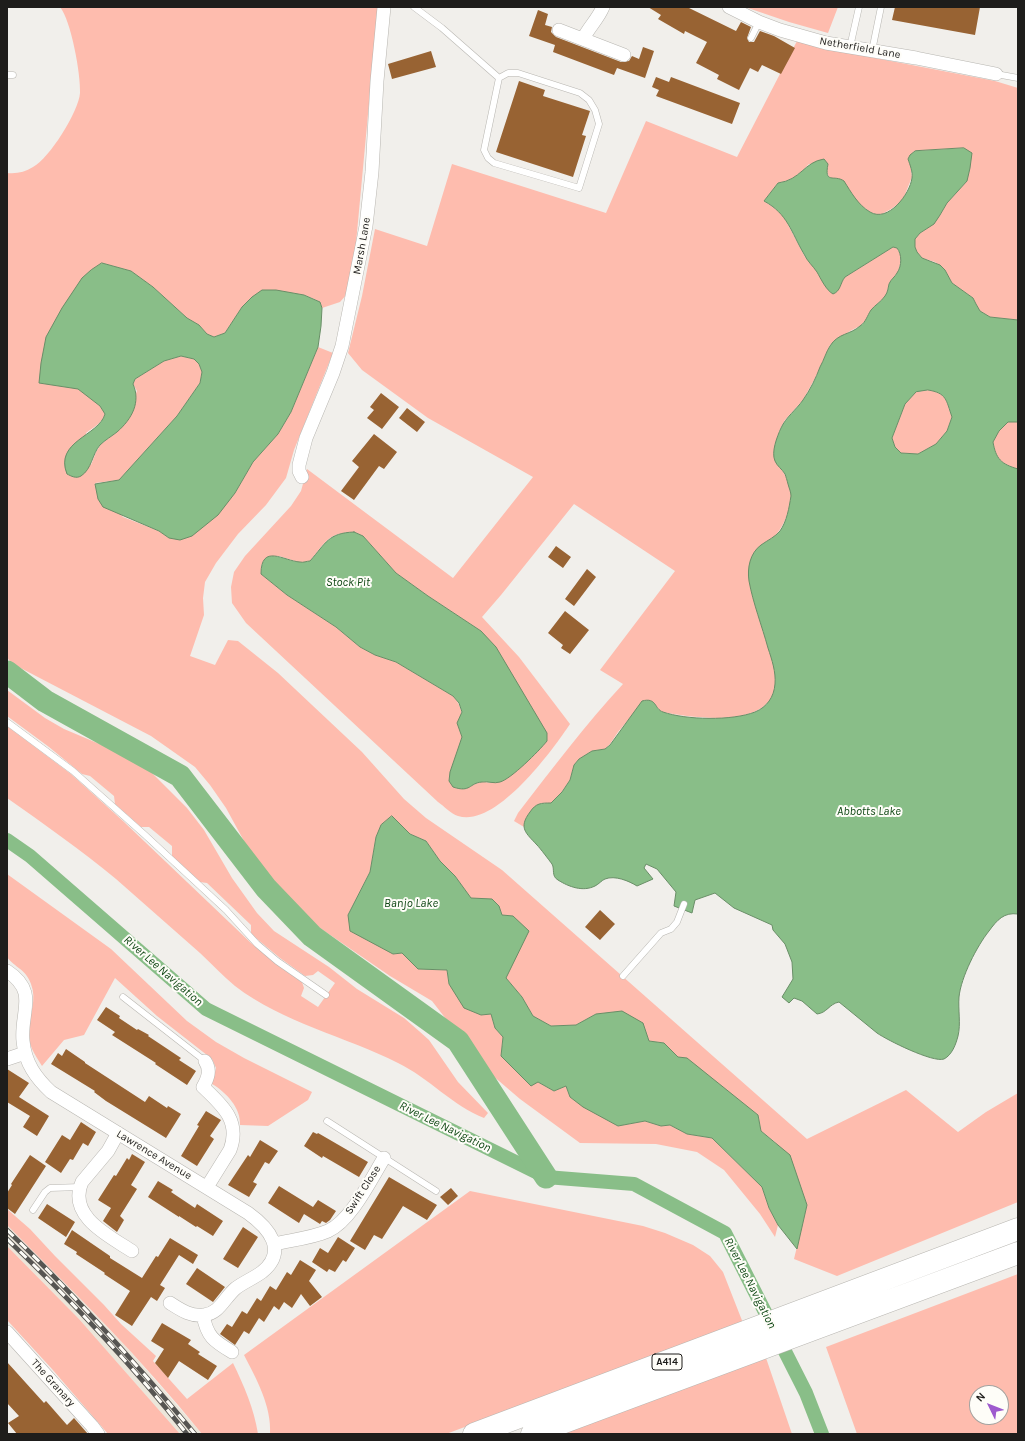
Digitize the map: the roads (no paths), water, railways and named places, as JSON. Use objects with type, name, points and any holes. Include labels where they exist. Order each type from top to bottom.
[{"type":"highway","name":"A414","points":[[532,1434],[864,1299],[919,1267],[1018,1229]]},
{"type":"highway","name":"A414","points":[[474,1434],[864,1299],[935,1284],[1018,1253]]},
{"type":"street","name":"Marsh Lane","points":[[302,477],[299,471],[299,465],[306,438],[342,346],[366,226],[372,172],[377,81],[384,7]]},
{"type":"street","points":[[583,39],[590,27],[599,17],[603,7]]},
{"type":"street","name":"Netherfield Lane","points":[[729,7],[759,22],[826,44],[850,47],[996,74]]},
{"type":"street","points":[[559,30],[624,54]]},
{"type":"street","name":"Lawrence Avenue","points":[[7,971],[22,985],[26,998],[27,1006],[22,1034],[25,1053],[32,1071],[51,1092],[259,1220],[270,1234],[274,1244]]},
{"type":"street","points":[[7,1059],[25,1053]]},
{"type":"street","points":[[205,1061],[208,1065],[208,1078],[204,1087],[226,1110],[230,1118],[233,1132],[230,1150],[207,1187]]},
{"type":"street","points":[[118,1133],[108,1151],[82,1182],[79,1195],[83,1211],[92,1224],[132,1250]]},
{"type":"street","name":"Swift Close","points":[[274,1244],[320,1234],[337,1226],[349,1214],[384,1158]]},
{"type":"street","points":[[170,1303],[187,1313],[195,1315],[203,1316],[212,1313],[217,1310],[235,1289],[265,1269],[274,1256],[274,1244]]},
{"type":"street","points":[[203,1316],[207,1331],[214,1340],[232,1352]]},
{"type":"street","name":"The Granary","points":[[7,1332],[98,1434]]},
{"type":"lane","points":[[414,7],[442,28],[499,78]]},
{"type":"lane","points":[[850,47],[859,7]]},
{"type":"lane","points":[[872,51],[881,7]]},
{"type":"lane","points":[[751,38],[759,22]]},
{"type":"lane","points":[[508,73],[518,73],[580,93],[589,100],[595,110],[599,124],[579,188],[494,163],[488,158],[484,150],[499,78],[508,73]]},
{"type":"lane","points":[[996,74],[1018,78]]},
{"type":"lane","points":[[7,722],[73,771],[226,910],[257,944],[277,961],[326,995]]},
{"type":"lane","points":[[623,976],[661,933],[671,930],[677,922],[684,904]]},
{"type":"lane","points":[[123,997],[205,1061]]},
{"type":"lane","points":[[327,1121],[436,1191]]},
{"type":"lane","points":[[33,1210],[45,1192],[50,1188],[80,1187]]},
{"type":"water","name":"Abbotts Lake","points":[[964,148],[972,153],[967,181],[947,203],[934,224],[920,233],[915,239],[915,247],[917,252],[922,258],[940,265],[945,270],[952,283],[973,298],[980,311],[990,317],[1018,320],[1018,422],[1008,422],[999,431],[993,442],[1000,460],[1007,465],[1018,469],[1018,914],[1009,914],[998,920],[984,937],[975,953],[966,971],[960,989],[958,1036],[953,1049],[944,1059],[930,1058],[882,1036],[839,1002],[817,1014],[802,1001],[794,998],[789,1003],[782,997],[793,979],[792,962],[785,944],[773,930],[772,925],[734,908],[715,893],[695,900],[692,913],[674,906],[676,892],[657,869],[646,864],[644,868],[653,879],[637,886],[617,878],[605,879],[595,886],[586,889],[567,885],[555,877],[552,864],[527,834],[524,826],[526,818],[534,807],[542,803],[551,803],[562,792],[570,780],[574,765],[579,759],[592,751],[605,749],[610,745],[642,701],[647,700],[653,702],[660,711],[673,715],[696,718],[722,718],[755,712],[769,701],[775,684],[774,670],[753,598],[748,571],[750,561],[757,548],[774,537],[780,531],[784,523],[791,496],[785,474],[776,463],[774,457],[776,440],[783,424],[803,400],[810,388],[830,346],[840,336],[856,329],[864,323],[871,310],[886,294],[890,282],[899,270],[901,260],[899,251],[897,248],[893,247],[845,277],[839,289],[833,294],[826,287],[807,259],[784,218],[772,206],[764,201],[778,183],[792,178],[817,161],[824,159],[828,164],[827,175],[829,177],[844,181],[858,202],[870,212],[884,214],[897,205],[907,192],[912,176],[908,159],[915,151]],"holes":[[[928,390],[934,391],[945,398],[952,417],[947,431],[936,444],[918,454],[901,453],[895,447],[892,438],[905,404],[916,392]]]},
{"type":"water","points":[[102,263],[131,271],[153,287],[187,318],[199,325],[207,334],[214,337],[225,333],[242,307],[262,290],[276,290],[304,295],[320,302],[322,308],[318,347],[291,412],[278,434],[253,462],[235,493],[218,515],[192,536],[180,540],[169,538],[159,531],[103,507],[98,499],[95,484],[119,480],[177,416],[200,383],[202,372],[199,364],[194,359],[181,356],[164,361],[135,379],[133,384],[136,397],[134,410],[131,416],[117,432],[100,445],[85,473],[77,477],[67,474],[65,463],[67,454],[72,446],[101,422],[105,414],[100,406],[78,389],[39,383],[46,337],[62,308],[82,278]]},
{"type":"water","name":"Stock Pit","points":[[354,532],[363,536],[396,573],[481,631],[496,647],[547,733],[547,741],[543,746],[525,764],[505,780],[498,783],[478,783],[463,789],[453,787],[449,781],[450,772],[462,737],[457,723],[462,712],[459,703],[453,696],[396,662],[375,655],[360,647],[336,627],[287,595],[261,574],[262,565],[265,559],[269,556],[281,557],[301,562],[310,561],[328,540],[338,534]]},
{"type":"water","name":"Banjo Lake","points":[[392,816],[410,834],[426,841],[440,861],[455,876],[471,898],[492,899],[499,906],[502,915],[513,916],[529,931],[506,978],[522,997],[533,1016],[551,1026],[576,1025],[596,1014],[622,1011],[643,1023],[649,1041],[664,1043],[678,1057],[687,1058],[758,1115],[761,1131],[790,1155],[807,1205],[797,1249],[778,1225],[769,1208],[762,1187],[712,1138],[687,1134],[670,1125],[661,1126],[645,1121],[618,1126],[583,1107],[570,1097],[566,1086],[554,1091],[538,1082],[531,1086],[501,1056],[503,1037],[495,1028],[491,1014],[481,1015],[464,1008],[449,984],[447,970],[418,969],[402,953],[393,954],[350,931],[348,915],[370,872],[376,837],[381,825]]},
{"type":"waterway","points":[[7,672],[45,701],[180,776],[266,888],[312,936],[458,1041],[546,1177]]},
{"type":"waterway","name":"River Lee Navigation","points":[[7,840],[30,856],[206,1009],[546,1177],[634,1184],[725,1233],[806,1393],[822,1434]]},
{"type":"railway","points":[[7,1230],[104,1329],[195,1434]]},
{"type":"railway","points":[[7,1239],[100,1334],[145,1383],[187,1434]]}]
